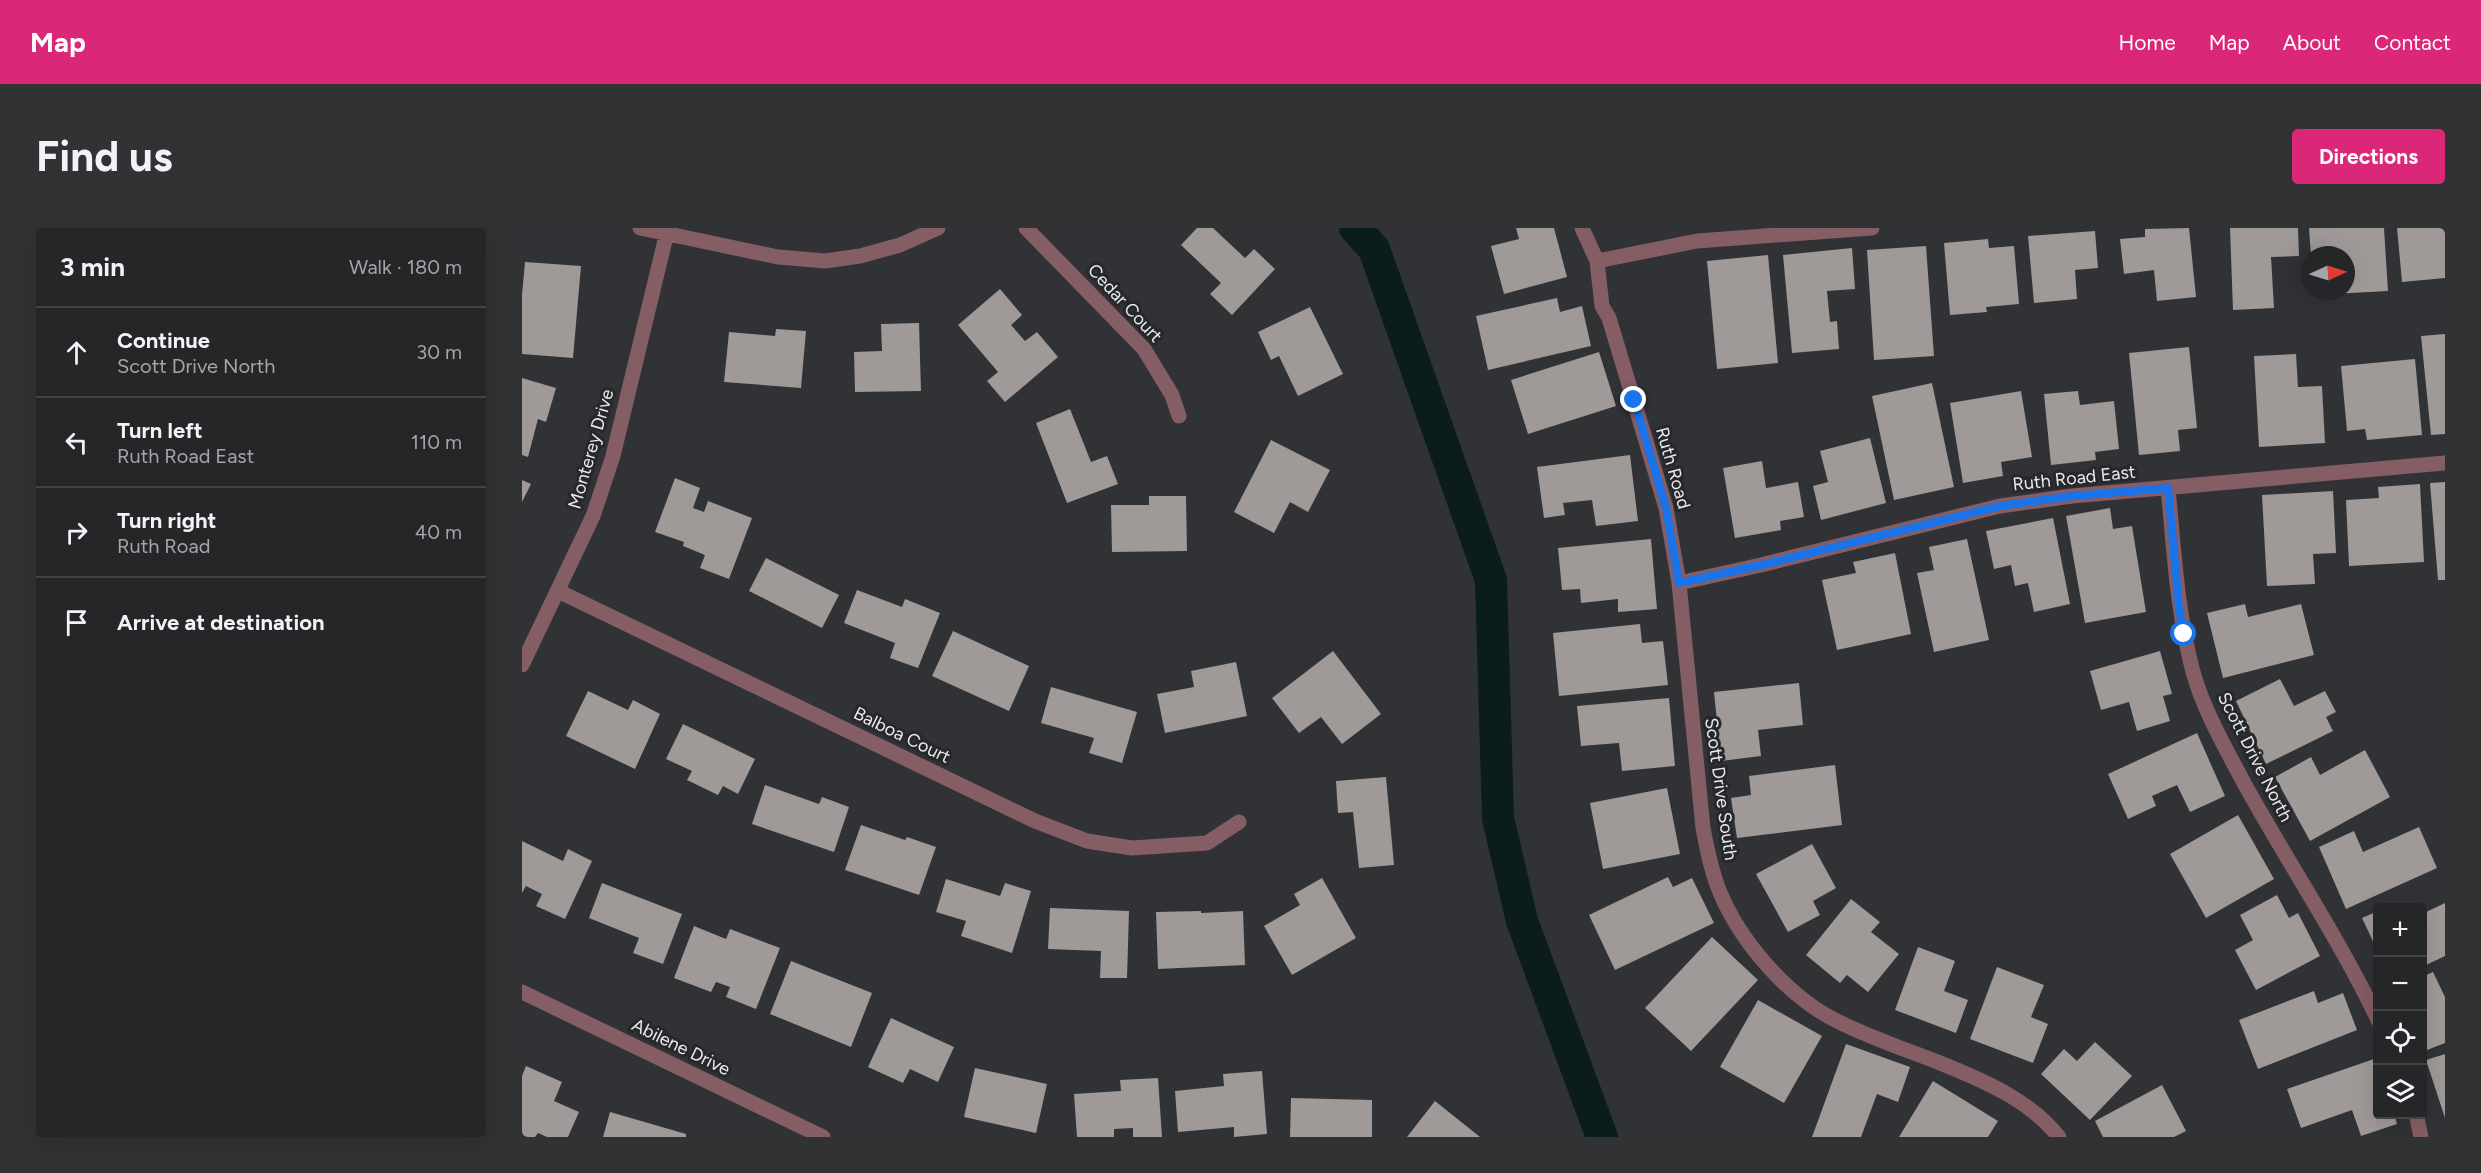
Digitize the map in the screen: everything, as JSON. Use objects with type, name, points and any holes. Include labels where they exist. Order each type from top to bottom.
[{"type":"street","points":[[640,228],[668,231],[778,257],[825,261],[860,256],[900,245],[938,228]]},
{"type":"street","name":"Cedar Court","points":[[1026,228],[1144,349],[1172,394],[1179,416]]},
{"type":"street","name":"Ruth Road","points":[[1582,228],[1597,261],[1602,306],[1609,318],[1666,508],[1679,583]]},
{"type":"street","points":[[1597,261],[1697,241],[1872,228]]},
{"type":"street","name":"Monterey Drive","points":[[522,665],[593,516],[613,456],[668,231]]},
{"type":"street","name":"Ruth Road East","points":[[1679,583],[2000,506],[2072,496],[2445,463]]},
{"type":"street","name":"Scott Drive North","points":[[2168,488],[2179,608],[2193,673],[2211,722],[2374,1011]]},
{"type":"street","name":"Scott Drive South","points":[[1679,583],[1702,828],[1719,891],[1740,930],[1772,970],[1811,1005],[1839,1022],[1989,1083],[2019,1101],[2059,1137]]},
{"type":"street","name":"Balboa Court","points":[[558,591],[1035,821],[1087,841],[1132,848],[1207,843],[1239,822]]},
{"type":"street","name":"Abilene Drive","points":[[522,992],[823,1137]]},
{"type":"street","points":[[2417,1119],[2421,1137]]},
{"type":"building","points":[[1197,228],[1213,228],[1245,258],[1254,249],[1275,269],[1232,315],[1210,294],[1221,283],[1181,245]]},
{"type":"building","points":[[1516,228],[1554,228],[1567,277],[1504,294],[1491,246],[1519,239]]},
{"type":"building","points":[[2189,228],[2196,297],[2157,301],[2154,270],[2124,274],[2120,239],[2145,237],[2145,229]]},
{"type":"building","points":[[2230,228],[2298,228],[2299,256],[2271,257],[2274,308],[2233,310]]},
{"type":"building","points":[[2309,228],[2384,228],[2388,291],[2355,293],[2355,246],[2310,246]]},
{"type":"building","points":[[2397,228],[2445,228],[2445,278],[2402,282]]},
{"type":"building","points":[[2095,231],[2098,268],[2075,270],[2077,299],[2034,303],[2028,236]]},
{"type":"building","points":[[1988,239],[1989,248],[2014,246],[2019,304],[1986,307],[1987,312],[1950,315],[1944,243]]},
{"type":"building","points":[[1926,246],[1934,356],[1874,360],[1867,250]]},
{"type":"building","points":[[1852,248],[1855,289],[1827,291],[1830,322],[1837,321],[1839,349],[1792,353],[1783,255]]},
{"type":"building","points":[[1768,255],[1778,363],[1717,369],[1707,261]]},
{"type":"building","points":[[525,262],[581,266],[573,358],[522,354],[522,295]]},
{"type":"building","points":[[1000,289],[1022,315],[1011,325],[1025,341],[1037,332],[1058,357],[1005,402],[987,381],[998,372],[958,325]]},
{"type":"building","points":[[1557,298],[1560,312],[1582,306],[1591,346],[1488,370],[1476,316]]},
{"type":"building","points":[[1310,307],[1343,374],[1298,396],[1279,356],[1271,360],[1258,332]]},
{"type":"building","points":[[919,323],[921,391],[855,392],[854,352],[882,351],[881,324]]},
{"type":"building","points":[[776,329],[806,331],[801,388],[724,382],[729,332],[775,336]]},
{"type":"building","points":[[2445,334],[2445,434],[2431,435],[2421,336]]},
{"type":"building","points":[[2189,347],[2197,428],[2178,430],[2180,451],[2139,455],[2129,353]]},
{"type":"building","points":[[1599,352],[1616,406],[1528,434],[1511,380]]},
{"type":"building","points":[[2296,354],[2298,387],[2322,386],[2325,443],[2259,447],[2254,356]]},
{"type":"building","points":[[2415,359],[2422,435],[2367,440],[2365,429],[2347,431],[2341,366]]},
{"type":"building","points":[[522,378],[556,388],[546,422],[538,419],[528,457],[522,455]]},
{"type":"building","points":[[1932,383],[1954,487],[1894,500],[1872,396]]},
{"type":"building","points":[[2021,391],[2032,457],[2001,462],[2003,476],[1963,483],[1950,403]]},
{"type":"building","points":[[2078,391],[2080,405],[2114,401],[2119,449],[2095,452],[2096,460],[2051,465],[2044,394]]},
{"type":"building","points":[[1070,409],[1091,462],[1107,456],[1118,484],[1067,503],[1036,423]]},
{"type":"building","points":[[1870,438],[1886,503],[1821,520],[1813,486],[1828,482],[1820,451]]},
{"type":"building","points":[[1271,440],[1330,470],[1308,512],[1290,502],[1274,533],[1234,512]]},
{"type":"building","points":[[1630,455],[1638,521],[1596,526],[1592,500],[1563,503],[1565,515],[1544,518],[1537,467]]},
{"type":"building","points":[[1762,461],[1766,488],[1798,482],[1804,517],[1780,521],[1781,530],[1735,538],[1723,468]]},
{"type":"building","points":[[675,478],[700,488],[693,508],[704,512],[708,501],[752,518],[729,579],[700,568],[705,555],[683,546],[684,542],[655,532]]},
{"type":"building","points":[[522,480],[531,484],[522,502]]},
{"type":"building","points":[[2445,482],[2445,580],[2438,580],[2430,483]]},
{"type":"building","points":[[2420,484],[2424,562],[2349,566],[2346,500],[2379,498],[2378,487]]},
{"type":"building","points":[[2333,491],[2336,553],[2313,554],[2315,584],[2267,586],[2262,495]]},
{"type":"building","points":[[1149,496],[1186,496],[1187,551],[1112,552],[1111,505],[1149,505]]},
{"type":"building","points":[[2110,508],[2113,529],[2132,526],[2146,612],[2085,623],[2066,516]]},
{"type":"building","points":[[2053,518],[2070,604],[2034,612],[2028,583],[2015,586],[2011,565],[1994,569],[1986,531]]},
{"type":"building","points":[[1651,539],[1657,609],[1618,612],[1618,599],[1581,603],[1580,589],[1562,590],[1558,548]]},
{"type":"building","points":[[1967,539],[1989,640],[1934,652],[1917,573],[1934,570],[1929,547]]},
{"type":"building","points":[[1895,553],[1911,634],[1837,650],[1822,580],[1856,573],[1853,562]]},
{"type":"building","points":[[766,558],[839,595],[822,628],[749,591]]},
{"type":"building","points":[[857,590],[902,607],[905,599],[940,613],[918,668],[890,658],[895,643],[844,623]]},
{"type":"building","points":[[2245,604],[2248,617],[2301,604],[2314,655],[2223,678],[2207,613]]},
{"type":"building","points":[[1640,624],[1642,643],[1663,641],[1668,685],[1559,696],[1553,633]]},
{"type":"building","points":[[953,631],[1029,666],[1009,711],[932,676]]},
{"type":"building","points":[[1333,651],[1381,714],[1342,744],[1321,717],[1299,733],[1272,698]]},
{"type":"building","points":[[2160,651],[2172,694],[2163,696],[2170,721],[2137,731],[2129,702],[2101,710],[2090,671]]},
{"type":"building","points":[[1236,662],[1247,716],[1165,733],[1157,694],[1194,687],[1191,671]]},
{"type":"building","points":[[2280,679],[2294,706],[2325,691],[2336,712],[2326,717],[2333,731],[2266,764],[2236,701]]},
{"type":"building","points":[[1799,683],[1803,725],[1758,730],[1761,756],[1721,761],[1714,692]]},
{"type":"building","points":[[1051,687],[1137,712],[1122,763],[1089,753],[1094,738],[1041,723]]},
{"type":"building","points":[[588,691],[628,710],[633,700],[660,714],[635,769],[566,736]]},
{"type":"building","points":[[1669,698],[1675,766],[1622,771],[1619,743],[1581,746],[1577,706]]},
{"type":"building","points":[[683,724],[755,759],[738,794],[723,786],[718,795],[687,780],[692,771],[666,759]]},
{"type":"building","points":[[2197,733],[2225,796],[2190,812],[2177,785],[2152,796],[2156,806],[2128,819],[2108,774]]},
{"type":"building","points":[[2365,750],[2390,797],[2310,841],[2275,777],[2311,757],[2320,775]]},
{"type":"building","points":[[1835,765],[1842,825],[1737,838],[1731,798],[1751,795],[1749,776]]},
{"type":"building","points":[[1386,777],[1394,865],[1359,868],[1353,812],[1338,813],[1336,781]]},
{"type":"building","points":[[765,785],[819,804],[822,797],[849,807],[834,852],[752,824]]},
{"type":"building","points":[[1667,788],[1680,854],[1603,869],[1590,803]]},
{"type":"building","points":[[2238,815],[2274,879],[2206,918],[2170,854]]},
{"type":"building","points":[[861,825],[905,840],[907,837],[936,847],[919,895],[845,870]]},
{"type":"building","points":[[2419,827],[2437,868],[2346,909],[2319,847],[2354,831],[2363,852]]},
{"type":"building","points":[[522,841],[563,861],[568,849],[592,861],[565,919],[536,906],[542,894],[526,886],[522,893]]},
{"type":"building","points":[[1812,844],[1836,888],[1813,901],[1820,915],[1788,932],[1756,874]]},
{"type":"building","points":[[1668,877],[1673,887],[1692,878],[1714,923],[1615,970],[1589,915]]},
{"type":"building","points":[[1322,878],[1356,938],[1292,975],[1264,926],[1300,905],[1294,894]]},
{"type":"building","points":[[946,879],[1000,896],[1005,883],[1031,891],[1012,953],[961,936],[966,921],[936,912]]},
{"type":"building","points":[[602,883],[682,914],[663,964],[633,953],[639,938],[589,918]]},
{"type":"building","points":[[2277,895],[2289,918],[2298,913],[2320,956],[2256,990],[2235,950],[2253,940],[2240,915]]},
{"type":"building","points":[[1851,899],[1880,922],[1871,932],[1899,954],[1868,992],[1847,975],[1840,983],[1806,955]]},
{"type":"building","points":[[2445,903],[2445,956],[2427,965],[2427,957],[2427,912]]},
{"type":"building","points":[[1050,908],[1129,911],[1127,978],[1100,978],[1101,951],[1048,949]]},
{"type":"building","points":[[1201,911],[1201,913],[1243,911],[1245,965],[1158,969],[1156,912]]},
{"type":"building","points":[[2373,913],[2373,941],[2362,918]]},
{"type":"building","points":[[694,926],[726,939],[730,929],[780,948],[756,1009],[726,997],[730,987],[716,982],[711,992],[674,978]]},
{"type":"building","points":[[1712,937],[1758,980],[1691,1051],[1645,1008]]},
{"type":"building","points":[[1918,947],[1955,961],[1944,991],[1968,1000],[1956,1033],[1895,1010]]},
{"type":"building","points":[[791,961],[872,993],[851,1047],[770,1014]]},
{"type":"building","points":[[1997,967],[2044,985],[2031,1017],[2048,1024],[2033,1063],[1970,1039]]},
{"type":"building","points":[[2433,972],[2445,997],[2445,1043],[2427,1050],[2427,1011],[2427,975]]},
{"type":"building","points":[[2314,991],[2318,1003],[2343,993],[2357,1030],[2258,1069],[2239,1020]]},
{"type":"building","points":[[1758,1000],[1822,1036],[1784,1103],[1720,1067]]},
{"type":"building","points":[[891,1018],[954,1047],[938,1082],[910,1069],[903,1083],[868,1067]]},
{"type":"building","points":[[2095,1042],[2132,1076],[2090,1120],[2041,1074],[2064,1049],[2077,1061]]},
{"type":"building","points":[[1846,1044],[1910,1067],[1898,1102],[1877,1094],[1861,1137],[1812,1137]]},
{"type":"building","points":[[2445,1054],[2445,1118],[2427,1063],[2427,1060]]},
{"type":"building","points":[[2373,1059],[2373,1119],[2396,1119],[2397,1124],[2361,1136],[2352,1110],[2301,1128],[2287,1089]]},
{"type":"building","points":[[526,1066],[562,1082],[554,1101],[579,1112],[568,1137],[547,1137],[538,1133],[535,1137],[522,1137],[522,1076]]},
{"type":"building","points":[[975,1068],[1047,1084],[1036,1133],[964,1117]]},
{"type":"building","points":[[1262,1071],[1267,1134],[1234,1137],[1234,1127],[1178,1132],[1175,1091],[1224,1086],[1223,1074]]},
{"type":"building","points":[[1158,1078],[1162,1137],[1133,1137],[1133,1128],[1114,1129],[1114,1137],[1077,1137],[1074,1094],[1121,1091],[1120,1080]]},
{"type":"building","points":[[1933,1081],[1998,1121],[1988,1137],[1899,1137]]},
{"type":"building","points":[[2162,1085],[2186,1131],[2174,1137],[2103,1137],[2095,1121]]},
{"type":"building","points":[[1291,1098],[1372,1100],[1372,1137],[1290,1137]]},
{"type":"building","points":[[1435,1101],[1480,1137],[1407,1137]]},
{"type":"building","points":[[610,1112],[686,1134],[686,1137],[603,1137]]},
{"type":"waterway","points":[[1355,228],[1374,249],[1491,580],[1498,818],[1522,921],[1602,1137]]},
{"type":"route","points":[[1634,400],[1666,508],[1679,583],[2000,506],[2072,496],[2168,488],[2179,608],[2184,634]]}]
